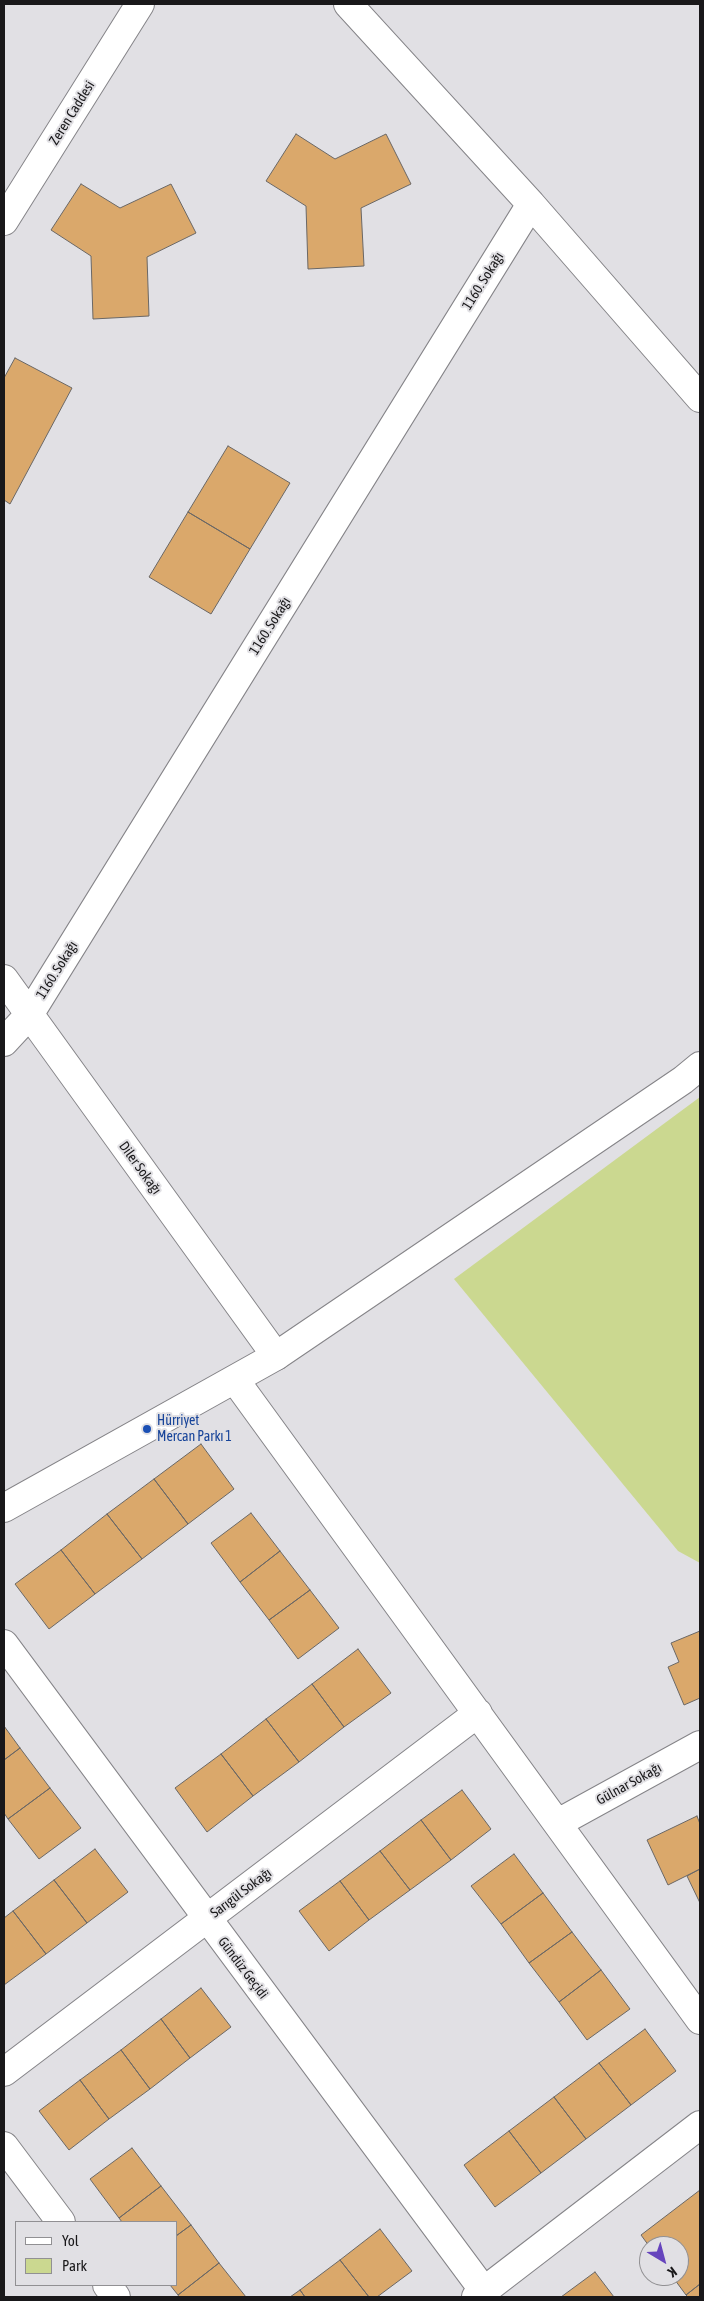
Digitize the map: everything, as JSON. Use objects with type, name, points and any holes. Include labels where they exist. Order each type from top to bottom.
[{"type":"street","name":"Zeren Caddesi","points":[[4,221],[140,4]]},
{"type":"street","points":[[348,4],[531,204],[700,398]]},
{"type":"street","name":"1160. Sokağı","points":[[4,1042],[29,1015],[531,204]]},
{"type":"street","name":"Diler Sokağı","points":[[4,979],[276,1356]]},
{"type":"street","points":[[4,1508],[276,1356],[675,1085],[700,1066]]},
{"type":"street","points":[[235,1380],[700,2020]]},
{"type":"street","name":"Gündüz Geçidi","points":[[4,1644],[207,1918],[480,2294]]},
{"type":"street","name":"Sarıgül Sokağı","points":[[4,2072],[478,1713]]},
{"type":"street","name":"Gülnar Sokağı","points":[[558,1823],[700,1746]]},
{"type":"street","points":[[480,2294],[700,2125]]},
{"type":"street","points":[[4,2146],[59,2221]]},
{"type":"street","points":[[108,2286],[116,2297]]},
{"type":"green space","points":[[700,1097],[700,1563],[678,1551],[454,1279]]},
{"type":"building","points":[[296,134],[335,159],[386,134],[411,184],[361,208],[364,266],[308,269],[306,206],[266,181]]},
{"type":"building","points":[[81,184],[120,208],[171,184],[196,233],[147,257],[149,316],[93,319],[91,256],[51,230]]},
{"type":"building","points":[[15,358],[72,388],[10,504],[4,500],[4,378]]},
{"type":"building","points":[[228,446],[290,483],[250,549],[188,512]]},
{"type":"building","points":[[188,512],[250,549],[211,614],[149,577]]},
{"type":"building","points":[[201,1444],[234,1489],[188,1524],[154,1479]]},
{"type":"building","points":[[154,1479],[188,1524],[142,1559],[107,1514]]},
{"type":"building","points":[[251,1513],[280,1551],[240,1582],[211,1543]]},
{"type":"building","points":[[107,1514],[142,1559],[95,1594],[61,1550]]},
{"type":"building","points":[[61,1550],[95,1594],[49,1629],[15,1584]]},
{"type":"building","points":[[280,1551],[310,1590],[269,1620],[240,1582]]},
{"type":"building","points":[[310,1590],[339,1628],[298,1659],[269,1620]]},
{"type":"building","points":[[700,1631],[700,1698],[684,1705],[668,1667],[679,1662],[671,1643]]},
{"type":"building","points":[[358,1649],[391,1693],[344,1727],[312,1684]]},
{"type":"building","points":[[312,1684],[344,1727],[299,1762],[266,1719]]},
{"type":"building","points":[[266,1719],[299,1762],[253,1796],[221,1754]]},
{"type":"building","points":[[4,1726],[20,1748],[4,1760]]},
{"type":"building","points":[[20,1748],[50,1788],[8,1819],[4,1813],[4,1760]]},
{"type":"building","points":[[221,1754],[253,1796],[207,1832],[175,1788]]},
{"type":"building","points":[[50,1788],[81,1828],[39,1859],[8,1819]]},
{"type":"building","points":[[462,1790],[491,1829],[451,1860],[421,1820]]},
{"type":"building","points":[[697,1816],[700,1824],[700,1869],[668,1885],[647,1840]]},
{"type":"building","points":[[421,1820],[451,1860],[410,1890],[380,1851]]},
{"type":"building","points":[[95,1849],[128,1892],[87,1923],[54,1880]]},
{"type":"building","points":[[380,1851],[410,1890],[369,1920],[340,1881]]},
{"type":"building","points":[[514,1854],[543,1893],[501,1924],[471,1886]]},
{"type":"building","points":[[700,1869],[700,1903],[687,1876]]},
{"type":"building","points":[[54,1880],[87,1923],[46,1954],[13,1911]]},
{"type":"building","points":[[340,1881],[369,1920],[329,1951],[299,1911]]},
{"type":"building","points":[[543,1893],[572,1932],[529,1963],[501,1924]]},
{"type":"building","points":[[13,1911],[46,1954],[4,1985],[4,1918]]},
{"type":"building","points":[[572,1932],[601,1970],[559,2002],[529,1963]]},
{"type":"building","points":[[601,1970],[630,2009],[587,2040],[559,2002]]},
{"type":"building","points":[[201,1988],[231,2027],[190,2058],[161,2019]]},
{"type":"building","points":[[161,2019],[190,2058],[150,2089],[121,2050]]},
{"type":"building","points":[[645,2029],[676,2071],[631,2105],[599,2063]]},
{"type":"building","points":[[121,2050],[150,2089],[109,2119],[80,2080]]},
{"type":"building","points":[[599,2063],[631,2105],[586,2139],[554,2097]]},
{"type":"building","points":[[80,2080],[109,2119],[69,2150],[39,2111]]},
{"type":"building","points":[[554,2097],[586,2139],[541,2173],[509,2131]]},
{"type":"building","points":[[509,2131],[541,2173],[495,2207],[464,2165]]},
{"type":"building","points":[[132,2148],[161,2186],[119,2218],[90,2179]]},
{"type":"building","points":[[161,2186],[191,2225],[178,2235],[178,2221],[121,2221],[119,2218]]},
{"type":"building","points":[[700,2190],[700,2284],[686,2295],[679,2286],[689,2286],[689,2236],[641,2235]]},
{"type":"building","points":[[191,2225],[219,2263],[178,2295],[171,2286],[178,2286],[178,2235]]},
{"type":"building","points":[[380,2229],[412,2271],[377,2297],[369,2297],[340,2260]]},
{"type":"building","points":[[340,2260],[369,2297],[305,2297],[300,2290]]},
{"type":"building","points":[[219,2263],[246,2297],[179,2297],[178,2295]]},
{"type":"building","points":[[595,2272],[614,2297],[561,2297]]},
{"type":"building","points":[[700,2284],[700,2297],[688,2297],[686,2295]]},
{"type":"building","points":[[300,2290],[305,2297],[290,2297]]},
{"type":"place","name":"Hürriyet Mercan Parkı 1","points":[[147,1429]]}]
